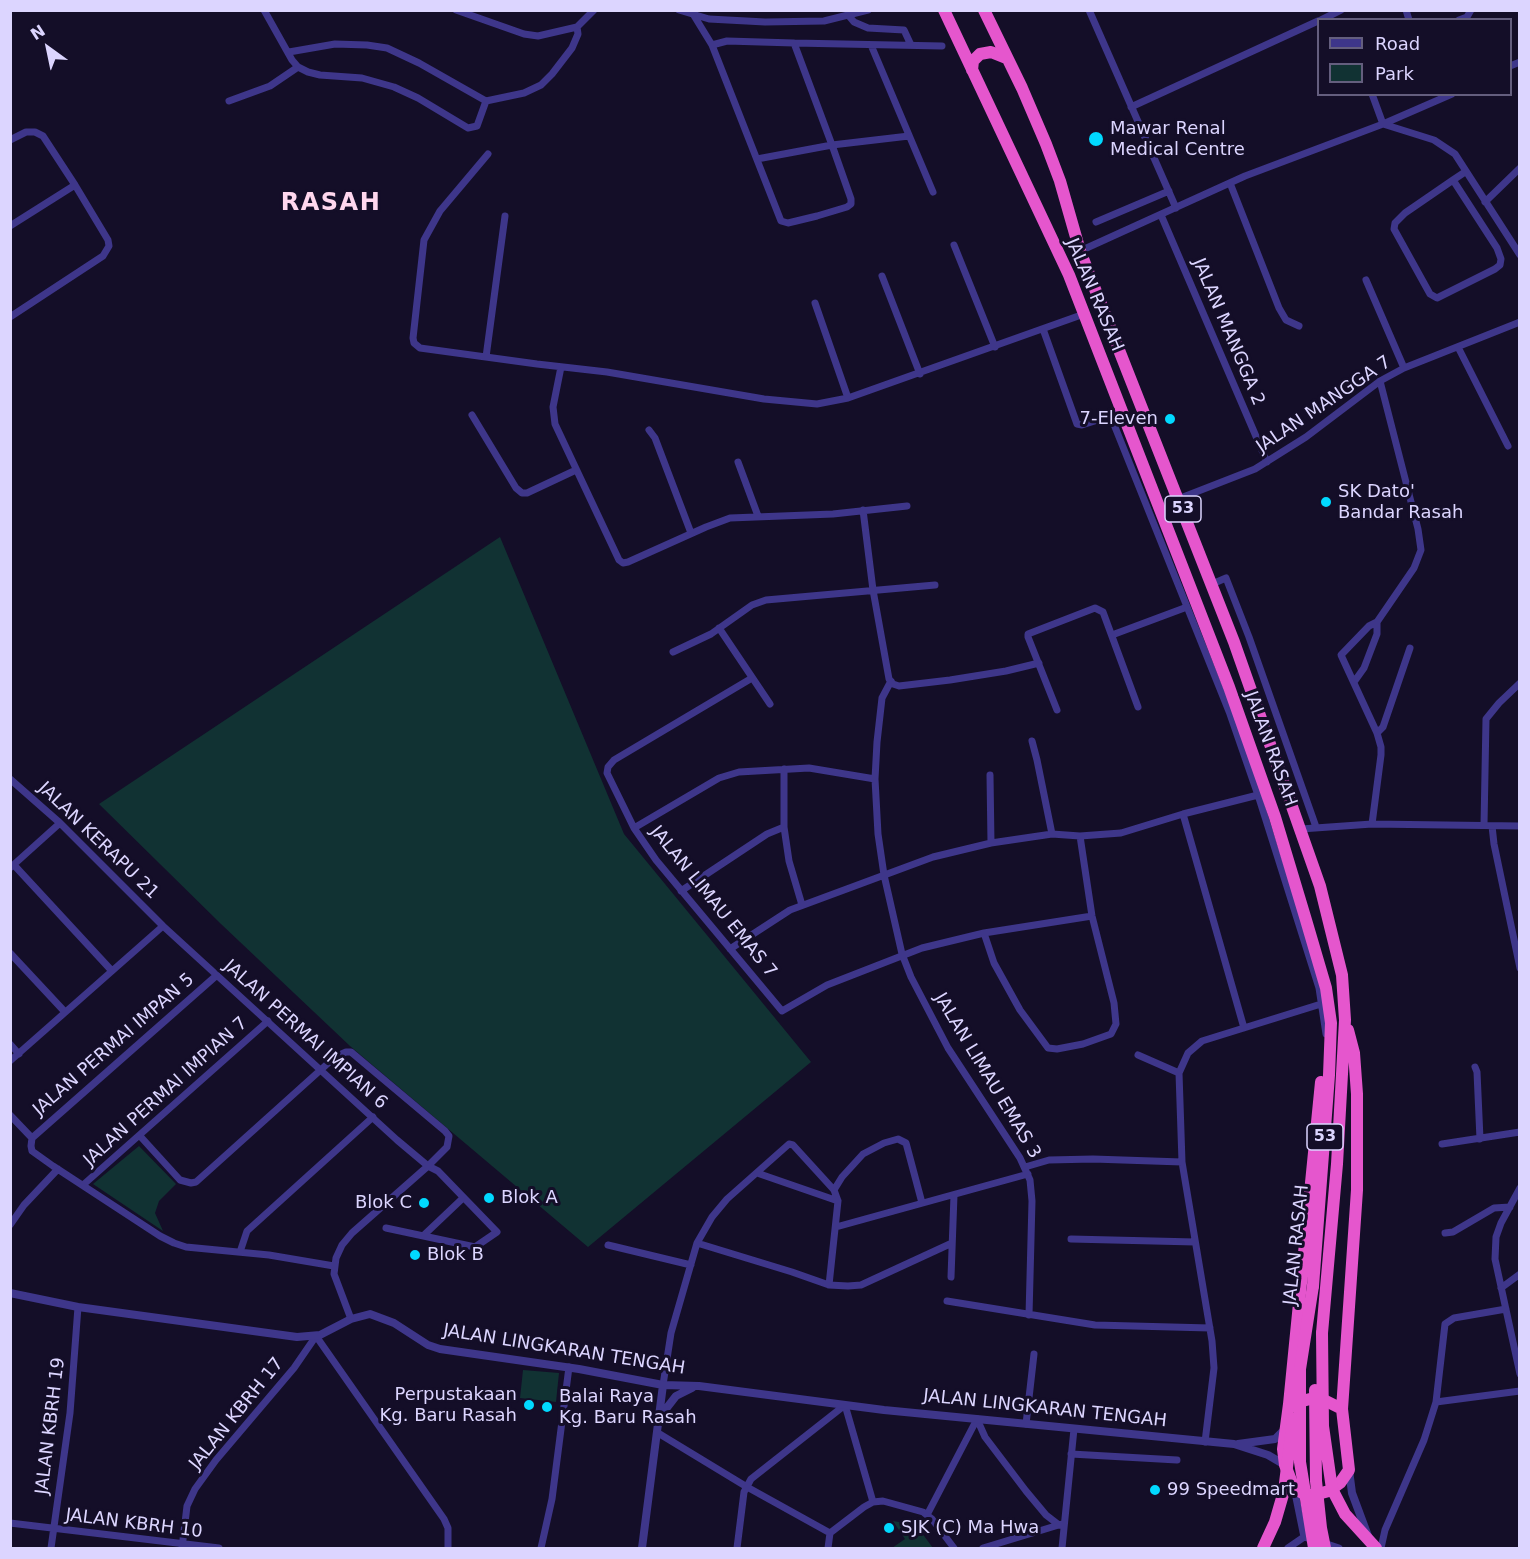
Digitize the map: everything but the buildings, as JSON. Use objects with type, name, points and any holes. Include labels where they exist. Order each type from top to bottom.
[{"type":"highway","name":"JALAN RASAH","points":[[984,10],[1022,88],[1050,153],[1080,251],[1234,642],[1320,886],[1342,975],[1346,1020],[1337,1164],[1314,1418],[1316,1480],[1325,1548]]},
{"type":"highway","name":"JALAN RASAH","points":[[945,12],[1069,275],[1117,414],[1229,687],[1272,806],[1326,988],[1330,1023],[1329,1075],[1313,1286],[1300,1369],[1300,1462],[1314,1548]]},
{"type":"highway","points":[[972,70],[973,61],[980,54],[991,52],[1006,58]]},
{"type":"highway","points":[[1326,988],[1326,1034],[1283,1449],[1285,1465],[1294,1488],[1306,1495],[1329,1491],[1340,1483],[1349,1470],[1342,1409],[1357,1190],[1357,1094],[1354,1053],[1346,1020]]},
{"type":"highway","points":[[1323,1333],[1323,1426],[1332,1489],[1345,1514],[1374,1548]]},
{"type":"highway","points":[[1263,1548],[1275,1522],[1284,1491],[1300,1369]]},
{"type":"highway","points":[[1289,1404],[1310,1399],[1326,1401],[1342,1409]]},
{"type":"street","points":[[264,10],[298,67],[320,75],[362,78],[394,87],[418,98],[468,128],[477,126],[486,101]]},
{"type":"street","points":[[456,10],[531,35],[548,35],[577,27],[594,10]]},
{"type":"street","points":[[680,10],[709,19],[765,22],[824,21],[868,10]]},
{"type":"street","points":[[1089,10],[1176,208]]},
{"type":"street","points":[[1324,18],[1342,10]]},
{"type":"street","points":[[693,14],[712,45],[779,218],[788,223],[851,204],[794,43]]},
{"type":"street","points":[[849,16],[854,22],[868,28],[904,30],[911,45]]},
{"type":"street","points":[[1131,107],[1317,21]]},
{"type":"street","points":[[288,52],[335,44],[387,48],[419,63],[486,101],[524,93],[541,85],[572,48],[578,33],[577,27]]},
{"type":"street","points":[[712,45],[727,41],[942,46]]},
{"type":"street","points":[[871,45],[933,192]]},
{"type":"street","points":[[229,101],[270,86],[298,67]]},
{"type":"street","points":[[1373,96],[1383,124]]},
{"type":"street","points":[[1080,251],[1230,183],[1383,124],[1447,96]]},
{"type":"street","points":[[1383,124],[1434,140],[1455,154],[1520,255]]},
{"type":"street","points":[[10,140],[26,132],[34,132],[43,136],[108,240],[107,251],[103,256],[10,317]]},
{"type":"street","points":[[757,159],[832,145],[909,136]]},
{"type":"street","points":[[488,154],[447,202],[427,231],[424,240],[413,338],[414,343],[420,348],[607,372],[764,399],[817,404],[848,398],[921,374],[1084,314]]},
{"type":"street","points":[[1485,202],[1520,168]]},
{"type":"street","points":[[1453,180],[1497,248],[1501,259],[1500,265],[1495,269],[1437,298],[1430,294],[1394,229],[1395,223],[1405,213],[1453,180],[1465,172]]},
{"type":"street","points":[[1230,183],[1279,308],[1286,320],[1299,326]]},
{"type":"street","points":[[10,226],[75,184]]},
{"type":"street","points":[[1096,222],[1169,192]]},
{"type":"street","name":"JALAN MANGGA 2","points":[[1161,215],[1267,462]]},
{"type":"street","points":[[486,357],[505,216]]},
{"type":"street","points":[[1497,248],[1514,243]]},
{"type":"street","points":[[954,245],[995,347]]},
{"type":"street","points":[[882,276],[921,374]]},
{"type":"street","points":[[1366,280],[1404,368]]},
{"type":"street","points":[[814,303],[848,398]]},
{"type":"street","name":"JALAN MANGGA 7","points":[[1178,499],[1245,474],[1267,462],[1306,437],[1380,381],[1404,368],[1520,322]]},
{"type":"street","points":[[1042,329],[1075,422],[1082,425],[1117,414],[1187,607],[1230,714],[1258,795],[1319,988],[1326,1034]]},
{"type":"street","points":[[1458,347],[1508,446]]},
{"type":"street","points":[[561,367],[553,414],[559,435],[619,560],[623,562],[628,562],[730,518],[907,506]]},
{"type":"street","points":[[1372,824],[1381,755],[1377,733],[1341,655],[1369,626],[1377,622],[1414,568],[1421,550],[1418,529],[1380,381]]},
{"type":"street","points":[[472,415],[516,488],[522,493],[527,493],[576,470]]},
{"type":"street","points":[[649,430],[655,438],[691,533]]},
{"type":"street","points":[[738,462],[758,516]]},
{"type":"street","points":[[863,510],[873,590],[891,681],[898,686],[950,680],[1039,663]]},
{"type":"street","points":[[1212,584],[1226,578],[1316,827]]},
{"type":"street","points":[[673,652],[711,634],[752,605],[766,600],[935,585]]},
{"type":"street","points":[[1112,635],[1187,607]]},
{"type":"street","points":[[1057,710],[1028,637],[1031,632],[1095,608],[1102,612],[1138,706]]},
{"type":"street","points":[[1354,682],[1364,668],[1377,634],[1377,622]]},
{"type":"street","points":[[719,628],[770,704]]},
{"type":"street","points":[[1234,642],[1249,637]]},
{"type":"street","points":[[1377,733],[1383,727],[1410,648]]},
{"type":"street","name":"JALAN LIMAU EMAS 7","points":[[752,678],[614,760],[608,767],[607,773],[634,828],[681,891],[782,1011],[827,985],[902,954]]},
{"type":"street","name":"JALAN LIMAU EMAS 3","points":[[891,681],[882,698],[875,779],[878,834],[884,875],[902,954],[910,977],[948,1048],[1027,1170],[1032,1201],[1029,1315]]},
{"type":"street","points":[[1484,825],[1486,719],[1520,683]]},
{"type":"street","points":[[1032,741],[1052,834]]},
{"type":"street","points":[[634,828],[719,778],[739,772],[809,768],[875,779]]},
{"type":"street","points":[[784,769],[784,827],[789,861],[802,905]]},
{"type":"street","points":[[990,776],[991,843]]},
{"type":"street","name":"JALAN KERAPU 21","points":[[12,783],[60,823],[163,926]]},
{"type":"street","points":[[730,949],[802,905],[933,857],[991,843],[1052,834],[1080,836],[1121,833],[1258,795]]},
{"type":"street","points":[[1183,814],[1244,1028]]},
{"type":"street","points":[[60,823],[12,866],[112,971]]},
{"type":"street","points":[[1300,829],[1372,824],[1520,826]]},
{"type":"street","points":[[1492,826],[1519,962]]},
{"type":"street","points":[[681,891],[767,834],[784,827]]},
{"type":"street","points":[[984,933],[994,963],[1020,1010],[1048,1048],[1057,1049],[1083,1044],[1107,1036],[1115,1028],[1114,1003],[1092,916],[1080,836]]},
{"type":"street","points":[[902,954],[984,933],[1092,916]]},
{"type":"street","points":[[10,1061],[163,926]]},
{"type":"street","name":"JALAN PERMAI IMPIAN 6","points":[[163,926],[373,1117],[428,1166],[438,1171],[497,1232],[475,1247],[424,1235]]},
{"type":"street","points":[[10,953],[65,1012]]},
{"type":"street","name":"JALAN PERMAI IMPAN 5","points":[[32,1138],[217,975]]},
{"type":"street","points":[[1205,1442],[1214,1368],[1210,1328],[1182,1162],[1179,1073],[1188,1053],[1194,1046],[1212,1038],[1321,1004]]},
{"type":"street","name":"JALAN PERMAI IMPIAN 7","points":[[83,1185],[268,1021]]},
{"type":"street","points":[[10,1044],[19,1054]]},
{"type":"street","points":[[140,1136],[180,1180],[185,1183],[196,1182],[340,1053],[351,1052],[445,1131],[449,1136],[447,1147],[352,1233],[342,1245],[334,1266],[336,1285],[351,1319]]},
{"type":"street","points":[[1138,1055],[1179,1073]]},
{"type":"street","points":[[1475,1067],[1480,1139]]},
{"type":"street","points":[[10,1115],[32,1138],[32,1151],[174,1243],[334,1266]]},
{"type":"street","points":[[240,1252],[247,1231],[373,1117]]},
{"type":"street","points":[[1442,1144],[1520,1132]]},
{"type":"street","points":[[834,1190],[863,1154],[884,1143],[898,1139],[906,1143],[922,1203]]},
{"type":"street","points":[[642,1548],[671,1333],[697,1243],[712,1217],[727,1199],[789,1144],[793,1145],[834,1190],[838,1201],[829,1285]]},
{"type":"street","points":[[837,1227],[954,1194],[1027,1170],[1049,1160],[1182,1162]]},
{"type":"street","points":[[10,1226],[24,1205],[58,1169]]},
{"type":"street","points":[[758,1173],[838,1201]]},
{"type":"street","points":[[1520,1188],[1496,1237],[1495,1259],[1520,1374]]},
{"type":"street","points":[[951,1277],[954,1194]]},
{"type":"street","points":[[386,1228],[424,1235],[463,1198]]},
{"type":"street","points":[[1445,1233],[1453,1232],[1494,1208],[1510,1207]]},
{"type":"street","points":[[1071,1239],[1195,1242]]},
{"type":"street","points":[[697,1243],[829,1285],[861,1285],[952,1243]]},
{"type":"street","points":[[608,1245],[691,1265]]},
{"type":"street","points":[[1501,1288],[1520,1274]]},
{"type":"street","name":"JALAN LINGKARAN TENGAH","points":[[10,1293],[78,1307],[297,1337],[316,1336],[364,1314],[375,1315],[394,1323],[428,1345],[440,1349],[569,1367],[663,1385],[699,1386],[977,1419],[1234,1444],[1275,1439],[1286,1428]]},
{"type":"street","points":[[947,1301],[1095,1325],[1210,1328]]},
{"type":"street","name":"JALAN KBRH 19","points":[[51,1548],[70,1413],[78,1307]]},
{"type":"street","points":[[1381,1548],[1384,1530],[1424,1440],[1436,1402],[1444,1327],[1447,1321],[1506,1309]]},
{"type":"street","points":[[316,1336],[444,1519],[448,1528],[448,1548]]},
{"type":"street","name":"JALAN KBRH 17","points":[[182,1546],[187,1506],[195,1489],[216,1460],[294,1368],[316,1336]]},
{"type":"street","points":[[1026,1424],[1034,1354]]},
{"type":"street","points":[[541,1548],[552,1499],[569,1367]]},
{"type":"street","points":[[660,1417],[675,1396],[687,1389],[699,1386]]},
{"type":"street","points":[[1436,1402],[1520,1391]]},
{"type":"street","points":[[736,1548],[744,1492],[751,1479],[845,1405],[873,1502]]},
{"type":"street","points":[[927,1515],[977,1419]]},
{"type":"street","points":[[977,1419],[985,1437],[1026,1491],[1046,1515],[1061,1524]]},
{"type":"street","points":[[1062,1548],[1061,1524],[1074,1429]]},
{"type":"street","points":[[658,1434],[830,1533]]},
{"type":"street","name":"JALAN LINGKARAN TENGAH","points":[[1234,1444],[1268,1455],[1285,1465]]},
{"type":"street","points":[[1071,1454],[1176,1460]]},
{"type":"street","points":[[1349,1470],[1356,1507],[1374,1548]]},
{"type":"street","points":[[1294,1488],[1304,1536]]},
{"type":"street","points":[[1329,1491],[1346,1521],[1365,1545],[1374,1548]]},
{"type":"street","points":[[1299,1512],[1314,1495]]},
{"type":"street","points":[[828,1548],[830,1533],[873,1502],[883,1501],[923,1512],[933,1519],[954,1548]]},
{"type":"street","name":"JALAN KBRH 10","points":[[10,1523],[182,1546],[219,1548]]},
{"type":"street","points":[[983,1548],[1061,1524]]},
{"type":"street","points":[[1288,1548],[1304,1536]]},
{"type":"street","points":[[1304,1536],[1339,1548]]},
{"type":"green space","points":[[500,537],[624,834],[811,1062],[588,1247],[350,1046],[99,804]]},
{"type":"green space","points":[[139,1146],[176,1184],[159,1201],[155,1213],[163,1231],[93,1184]]},
{"type":"green space","points":[[523,1370],[559,1373],[556,1402],[520,1398]]},
{"type":"green space","points":[[893,1521],[916,1525],[933,1548],[892,1548],[905,1539]]},
{"type":"place","name":"Mawar Renal Medical Centre","points":[[1096,139]]},
{"type":"place","name":"7-Eleven","points":[[1170,419]]},
{"type":"place","name":"SK Dato' Bandar Rasah","points":[[1326,502]]},
{"type":"place","name":"Blok A","points":[[489,1198]]},
{"type":"place","name":"Blok C","points":[[424,1203]]},
{"type":"place","name":"Blok B","points":[[415,1255]]},
{"type":"place","name":"Perpustakaan Kg. Baru Rasah","points":[[529,1405]]},
{"type":"place","name":"Balai Raya Kg. Baru Rasah","points":[[547,1407]]},
{"type":"place","name":"99 Speedmart","points":[[1155,1490]]},
{"type":"place","name":"SJK (C) Ma Hwa","points":[[889,1528]]},
{"type":"district","name":"RASAH","points":[[331,204]]}]
